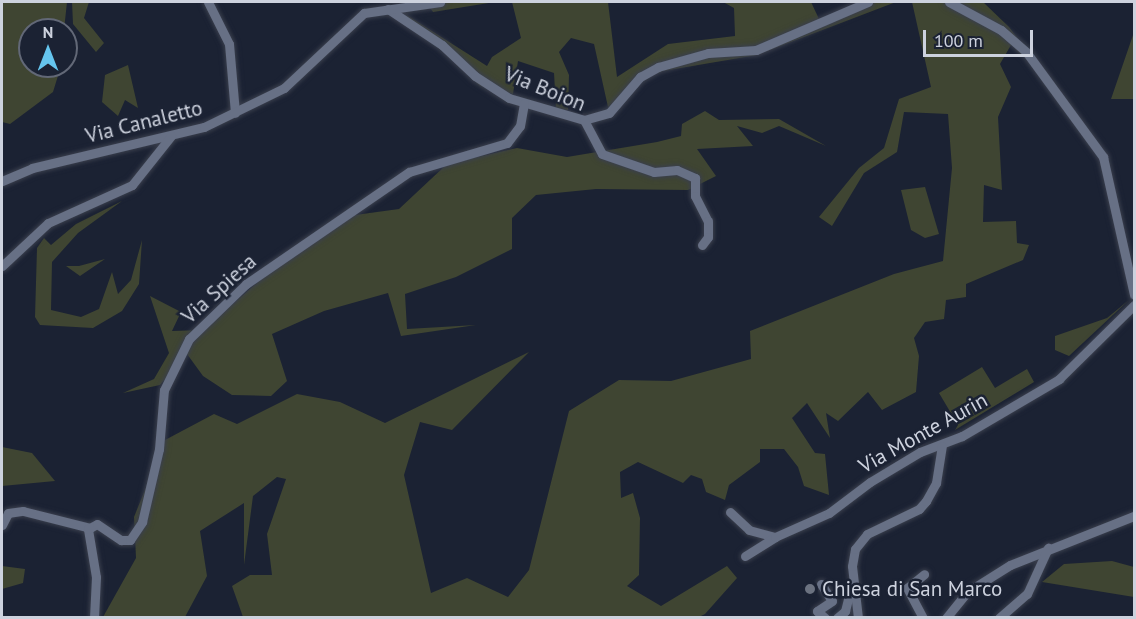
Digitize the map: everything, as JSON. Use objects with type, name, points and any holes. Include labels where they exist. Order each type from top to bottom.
[{"type":"street","points":[[208,2],[229,44],[235,113]]},
{"type":"street","name":"Via Canaletto","points":[[2,181],[33,168],[171,136],[235,113],[284,88],[353,21],[377,6],[388,9],[440,2]]},
{"type":"street","points":[[584,120],[609,112],[640,77],[658,67],[708,53],[756,50],[868,2]]},
{"type":"street","points":[[950,2],[1001,30],[1027,52],[1103,157],[1134,295]]},
{"type":"street","name":"Via Boion","points":[[388,9],[442,45],[475,76],[509,98],[584,120],[602,154],[654,172],[677,170],[695,178],[695,196],[708,221],[708,237],[702,245]]},
{"type":"street","name":"Via Spiesa","points":[[90,528],[97,524],[121,540],[130,540],[135,534],[149,497],[159,450],[164,390],[189,339],[212,314],[246,284],[409,172],[507,143],[520,126],[524,103]]},
{"type":"street","points":[[2,266],[48,223],[132,186],[171,136]]},
{"type":"street","name":"Via Monte Aurin","points":[[746,556],[775,537],[806,526],[920,452],[942,446],[1059,378],[1134,305]]},
{"type":"street","points":[[858,618],[853,586],[855,549],[867,534],[919,508],[926,501],[936,483],[942,446]]},
{"type":"street","points":[[2,525],[8,513],[23,511],[90,528],[96,577],[94,618]]},
{"type":"street","points":[[730,512],[749,530],[775,537]]},
{"type":"street","points":[[946,618],[967,592],[985,579],[1048,548],[1134,516]]},
{"type":"street","points":[[999,618],[1027,594],[1048,548]]},
{"type":"street","points":[[923,618],[906,588],[924,574]]},
{"type":"street","points":[[821,584],[832,601],[818,611],[825,618]]},
{"type":"street","points":[[837,618],[845,611],[853,586]]},
{"type":"green space","points":[[2,2],[67,2],[65,18],[18,18],[18,78],[57,78],[53,92],[10,124],[2,122]]},
{"type":"green space","points":[[72,2],[89,2],[84,18],[104,43],[96,52],[78,30],[78,18],[73,18]]},
{"type":"green space","points":[[426,2],[495,2],[433,12]]},
{"type":"green space","points":[[512,2],[608,2],[617,77],[668,44],[735,36],[734,8],[723,2],[811,2],[819,19],[865,2],[896,2],[757,55],[663,71],[643,79],[608,107],[594,44],[571,38],[559,52],[569,75],[568,110],[556,109],[554,73],[518,61],[513,94],[480,86],[405,14],[487,66],[492,57],[521,38]]},
{"type":"green space","points":[[912,2],[983,2],[1009,27],[1051,82],[1011,45],[1000,64],[1011,87],[998,117],[1002,190],[984,185],[983,222],[1016,221],[1017,243],[1029,245],[1023,260],[966,284],[966,297],[946,300],[944,319],[925,322],[914,338],[919,356],[916,392],[882,410],[868,392],[838,421],[826,413],[830,438],[807,403],[792,418],[815,453],[825,454],[829,495],[804,486],[798,467],[784,449],[760,449],[760,462],[729,485],[725,500],[706,492],[702,479],[691,475],[683,483],[638,462],[620,472],[621,498],[633,493],[640,518],[639,575],[627,586],[661,606],[727,566],[737,578],[705,614],[699,617],[243,617],[232,586],[250,575],[272,575],[267,534],[286,479],[277,477],[253,496],[244,565],[244,503],[200,531],[207,576],[185,617],[103,617],[136,558],[134,517],[165,440],[214,414],[237,424],[297,394],[340,402],[385,423],[529,352],[452,430],[420,422],[404,475],[431,593],[467,578],[508,597],[529,570],[569,411],[619,380],[671,381],[751,359],[750,331],[894,274],[943,261],[952,168],[948,114],[904,112],[897,152],[864,173],[832,226],[819,217],[859,168],[884,148],[899,99],[931,87]]},
{"type":"green space","points":[[1134,32],[1134,99],[1111,99],[1132,38]]},
{"type":"green space","points":[[128,65],[138,108],[125,100],[118,116],[102,102],[105,75]]},
{"type":"green space","points":[[705,111],[719,120],[779,119],[826,146],[779,126],[762,133],[737,126],[753,146],[697,149],[716,176],[688,190],[596,189],[536,195],[512,218],[512,249],[456,277],[405,294],[407,329],[476,325],[401,336],[388,293],[324,311],[272,334],[287,381],[271,396],[232,395],[203,376],[187,354],[160,385],[123,393],[154,379],[169,353],[150,296],[181,312],[172,331],[203,330],[265,276],[355,215],[399,209],[447,164],[517,148],[567,157],[657,142],[681,136],[682,124]]},
{"type":"green space","points":[[925,187],[939,234],[925,238],[911,230],[901,190]]},
{"type":"green space","points":[[122,201],[78,233],[52,262],[51,310],[81,317],[99,309],[112,272],[118,294],[131,280],[142,240],[139,284],[122,311],[93,328],[40,325],[35,317],[37,248],[44,238],[51,245],[76,224]]},
{"type":"green space","points":[[105,259],[80,276],[66,266],[79,266]]},
{"type":"green space","points":[[1129,300],[1069,356],[1055,350],[1055,336],[1107,318]]},
{"type":"green space","points":[[982,367],[995,388],[1027,369],[1034,382],[955,430],[958,425],[939,393]]},
{"type":"green space","points":[[2,447],[32,453],[55,481],[2,486]]},
{"type":"green space","points":[[1112,561],[1134,567],[1134,597],[1042,582],[1064,564]]},
{"type":"green space","points":[[2,566],[25,569],[23,583],[2,589]]},
{"type":"place","name":"Chiesa di San Marco","points":[[810,589]]}]
